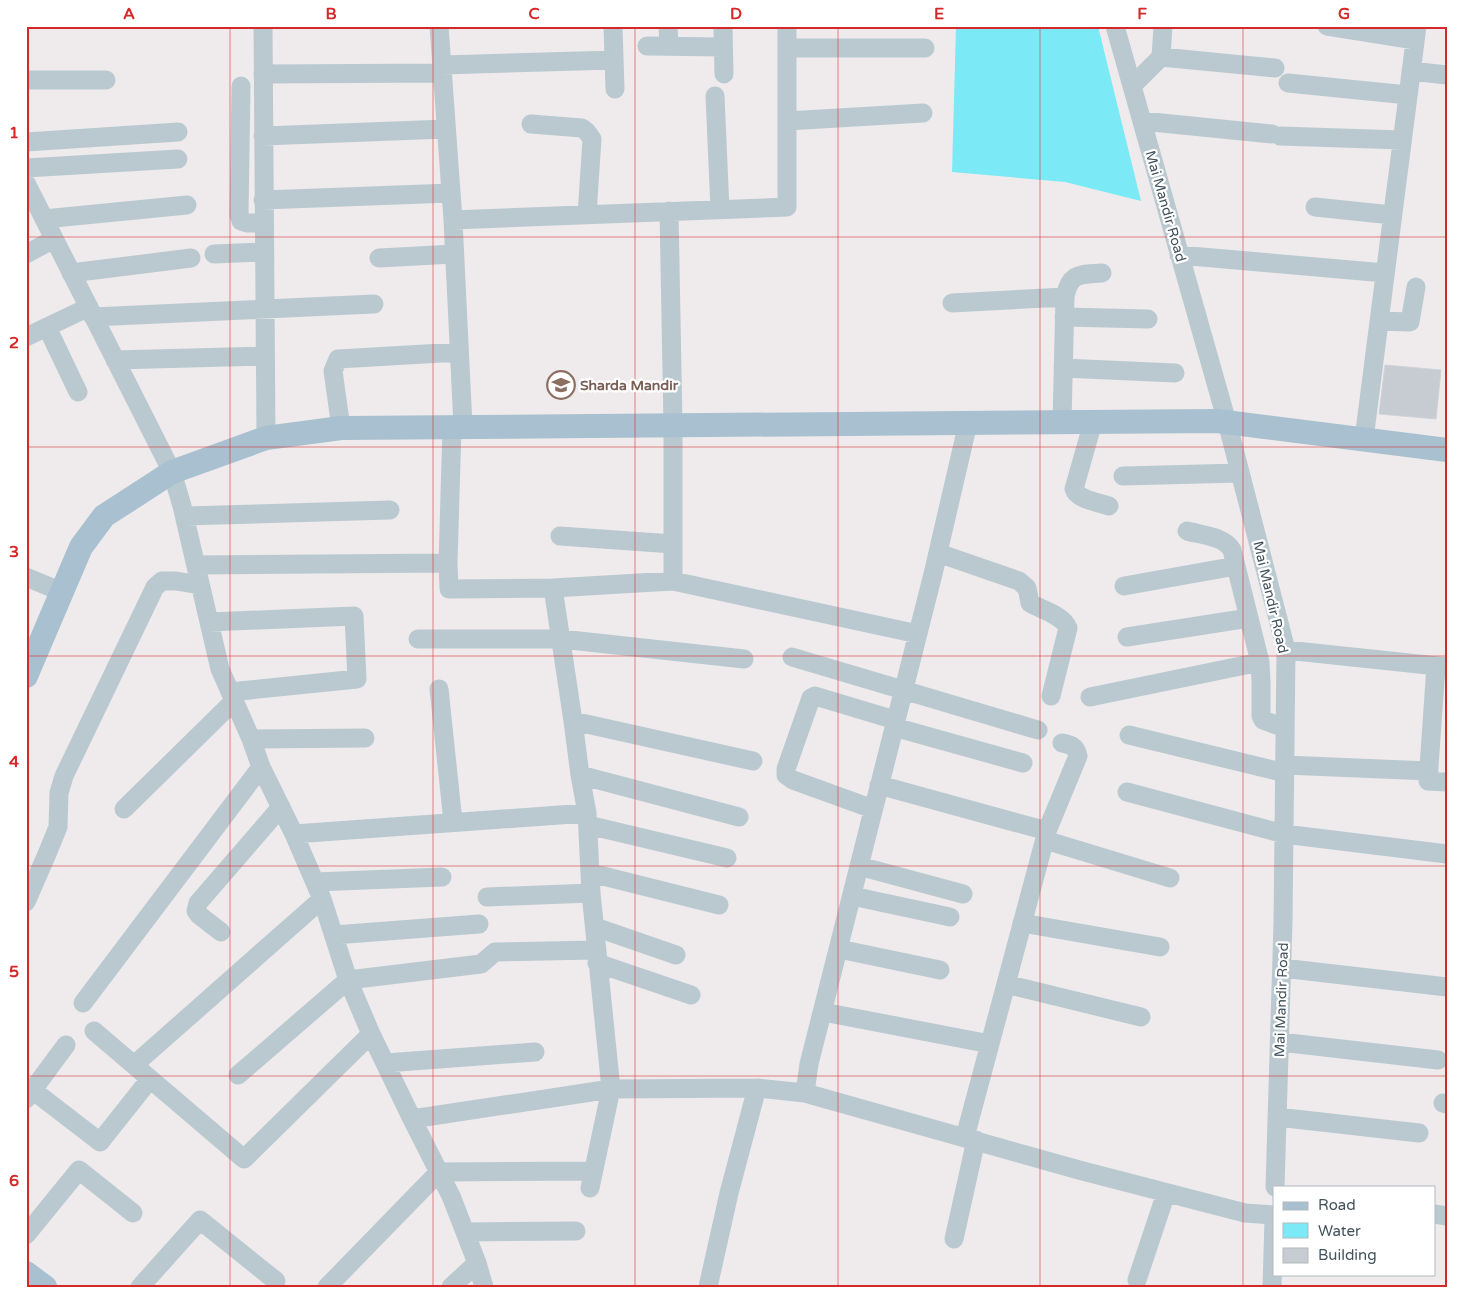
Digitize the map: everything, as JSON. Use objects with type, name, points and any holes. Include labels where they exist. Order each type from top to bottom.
[{"type":"main road","points":[[26,676],[81,547],[104,516],[172,472],[266,438],[341,428],[1217,421],[1447,450]]},
{"type":"main road","points":[[26,1273],[45,1287]]},
{"type":"street","points":[[263,26],[263,252],[266,438]]},
{"type":"street","points":[[439,26],[453,220],[459,352],[457,427],[448,563],[449,589],[553,588],[673,580],[918,634]]},
{"type":"street","points":[[613,26],[615,89]]},
{"type":"street","points":[[668,26],[669,46]]},
{"type":"street","points":[[722,26],[724,74]]},
{"type":"street","points":[[453,220],[787,207],[787,26]]},
{"type":"street","name":"Mai Mandir Road","points":[[1115,26],[1227,422],[1286,650],[1282,968],[1275,1186]]},
{"type":"street","points":[[1132,86],[1161,57],[1164,26]]},
{"type":"street","points":[[1327,26],[1416,33],[1364,439]]},
{"type":"street","points":[[647,46],[723,47]]},
{"type":"street","points":[[787,48],[925,48]]},
{"type":"street","points":[[1161,57],[1276,68]]},
{"type":"street","points":[[263,74],[442,69],[614,60]]},
{"type":"street","points":[[1411,71],[1447,75]]},
{"type":"street","points":[[26,80],[106,80]]},
{"type":"street","points":[[1288,83],[1408,95]]},
{"type":"street","points":[[240,86],[239,215],[241,221],[263,223]]},
{"type":"street","points":[[715,96],[720,209]]},
{"type":"street","points":[[787,121],[923,113]]},
{"type":"street","points":[[1142,121],[1276,135],[1402,140]]},
{"type":"street","points":[[531,124],[582,128],[592,139],[587,214]]},
{"type":"street","points":[[263,136],[446,129]]},
{"type":"street","points":[[26,142],[178,132]]},
{"type":"street","points":[[26,168],[178,159]]},
{"type":"street","points":[[26,184],[172,472],[185,516],[220,669],[251,739],[261,767],[294,834],[319,891],[348,980],[371,1034],[451,1196],[484,1287]]},
{"type":"street","points":[[263,200],[451,193]]},
{"type":"street","points":[[44,219],[187,205]]},
{"type":"street","points":[[1316,207],[1392,215]]},
{"type":"street","points":[[670,211],[673,580]]},
{"type":"street","points":[[26,254],[54,239]]},
{"type":"street","points":[[214,254],[263,252]]},
{"type":"street","points":[[379,258],[454,254]]},
{"type":"street","points":[[1180,255],[1385,273]]},
{"type":"street","points":[[71,273],[191,258]]},
{"type":"street","points":[[1062,422],[1064,317],[1067,286],[1071,279],[1076,276],[1102,273]]},
{"type":"street","points":[[1379,320],[1410,322],[1416,287]]},
{"type":"street","points":[[952,303],[1065,297]]},
{"type":"street","points":[[26,337],[46,327],[91,312],[374,304]]},
{"type":"street","points":[[1064,317],[1148,319]]},
{"type":"street","points":[[46,327],[78,392]]},
{"type":"street","points":[[341,428],[333,371],[338,359],[459,352]]},
{"type":"street","points":[[116,360],[265,356]]},
{"type":"street","points":[[1063,368],[1175,373]]},
{"type":"street","points":[[1093,422],[1074,489],[1079,496],[1109,506]]},
{"type":"street","points":[[806,1093],[810,1064],[878,785],[938,553],[968,423]]},
{"type":"street","points":[[1123,476],[1240,473]]},
{"type":"street","points":[[185,516],[390,510]]},
{"type":"street","points":[[1187,531],[1222,540],[1232,550],[1260,662],[1261,716],[1263,720],[1285,728]]},
{"type":"street","points":[[560,536],[673,544]]},
{"type":"street","points":[[938,553],[1019,581],[1027,588],[1030,603],[1066,624],[1068,628],[1051,696]]},
{"type":"street","points":[[196,564],[448,563]]},
{"type":"street","points":[[1124,586],[1236,566]]},
{"type":"street","points":[[26,577],[62,592]]},
{"type":"street","points":[[26,902],[58,827],[59,793],[64,776],[154,587],[162,581],[200,585]]},
{"type":"street","points":[[327,1287],[439,1172],[591,1180],[612,1089],[591,893],[587,819],[553,588]]},
{"type":"street","points":[[124,809],[232,696],[357,680],[354,616],[209,622]]},
{"type":"street","points":[[1127,638],[1249,618]]},
{"type":"street","points":[[418,639],[561,639],[744,659]]},
{"type":"street","points":[[1286,650],[1442,667],[1428,781],[1447,782]]},
{"type":"street","points":[[792,657],[1038,730]]},
{"type":"street","points":[[1090,697],[1260,662]]},
{"type":"street","points":[[439,689],[453,822]]},
{"type":"street","points":[[873,808],[793,780],[786,774],[786,769],[811,698],[815,696],[895,724],[1023,763]]},
{"type":"street","points":[[574,721],[753,761]]},
{"type":"street","points":[[1129,735],[1285,769],[1428,771]]},
{"type":"street","points":[[251,739],[365,738]]},
{"type":"street","points":[[954,1239],[970,1139],[990,1044],[1046,835],[1078,756],[1077,750],[1073,746],[1062,743]]},
{"type":"street","points":[[83,1003],[261,767]]},
{"type":"street","points":[[580,776],[739,817]]},
{"type":"street","points":[[878,785],[1046,835],[1170,878]]},
{"type":"street","points":[[1127,792],[1284,834],[1447,854]]},
{"type":"street","points":[[221,932],[199,916],[196,911],[198,903],[280,807]]},
{"type":"street","points":[[294,834],[453,822],[587,819],[727,858]]},
{"type":"street","points":[[859,866],[963,894]]},
{"type":"street","points":[[591,873],[719,905]]},
{"type":"street","points":[[134,1065],[319,891],[442,877]]},
{"type":"street","points":[[487,897],[591,893]]},
{"type":"street","points":[[852,896],[950,917]]},
{"type":"street","points":[[1022,923],[1160,947]]},
{"type":"street","points":[[334,935],[479,924]]},
{"type":"street","points":[[595,927],[676,955]]},
{"type":"street","points":[[839,949],[940,970]]},
{"type":"street","points":[[238,1075],[348,980],[481,964],[495,952],[597,956],[691,995]]},
{"type":"street","points":[[1282,968],[1447,987]]},
{"type":"street","points":[[1006,984],[1141,1017]]},
{"type":"street","points":[[823,1012],[990,1044]]},
{"type":"street","points":[[94,1031],[244,1159],[371,1034]]},
{"type":"street","points":[[1280,1042],[1438,1060]]},
{"type":"street","points":[[66,1045],[33,1097],[100,1142],[150,1079]]},
{"type":"street","points":[[386,1063],[535,1052]]},
{"type":"street","points":[[708,1287],[757,1088]]},
{"type":"street","points":[[412,1119],[612,1089],[757,1088],[806,1093],[1245,1213],[1273,1215]]},
{"type":"street","points":[[1278,1117],[1419,1133]]},
{"type":"street","points":[[26,1235],[79,1170],[133,1214]]},
{"type":"street","points":[[1136,1280],[1166,1192]]},
{"type":"street","points":[[140,1287],[200,1220],[276,1282]]},
{"type":"street","points":[[465,1232],[576,1231]]},
{"type":"street","points":[[1272,1287],[1273,1253]]},
{"type":"street","points":[[451,1287],[477,1264]]},
{"type":"water","points":[[956,26],[1098,26],[1141,201],[1065,182],[952,172]]},
{"type":"building","points":[[1385,365],[1441,370],[1436,419],[1379,414]]},
{"type":"place","name":"Sharda Mandir","points":[[561,385]]}]
